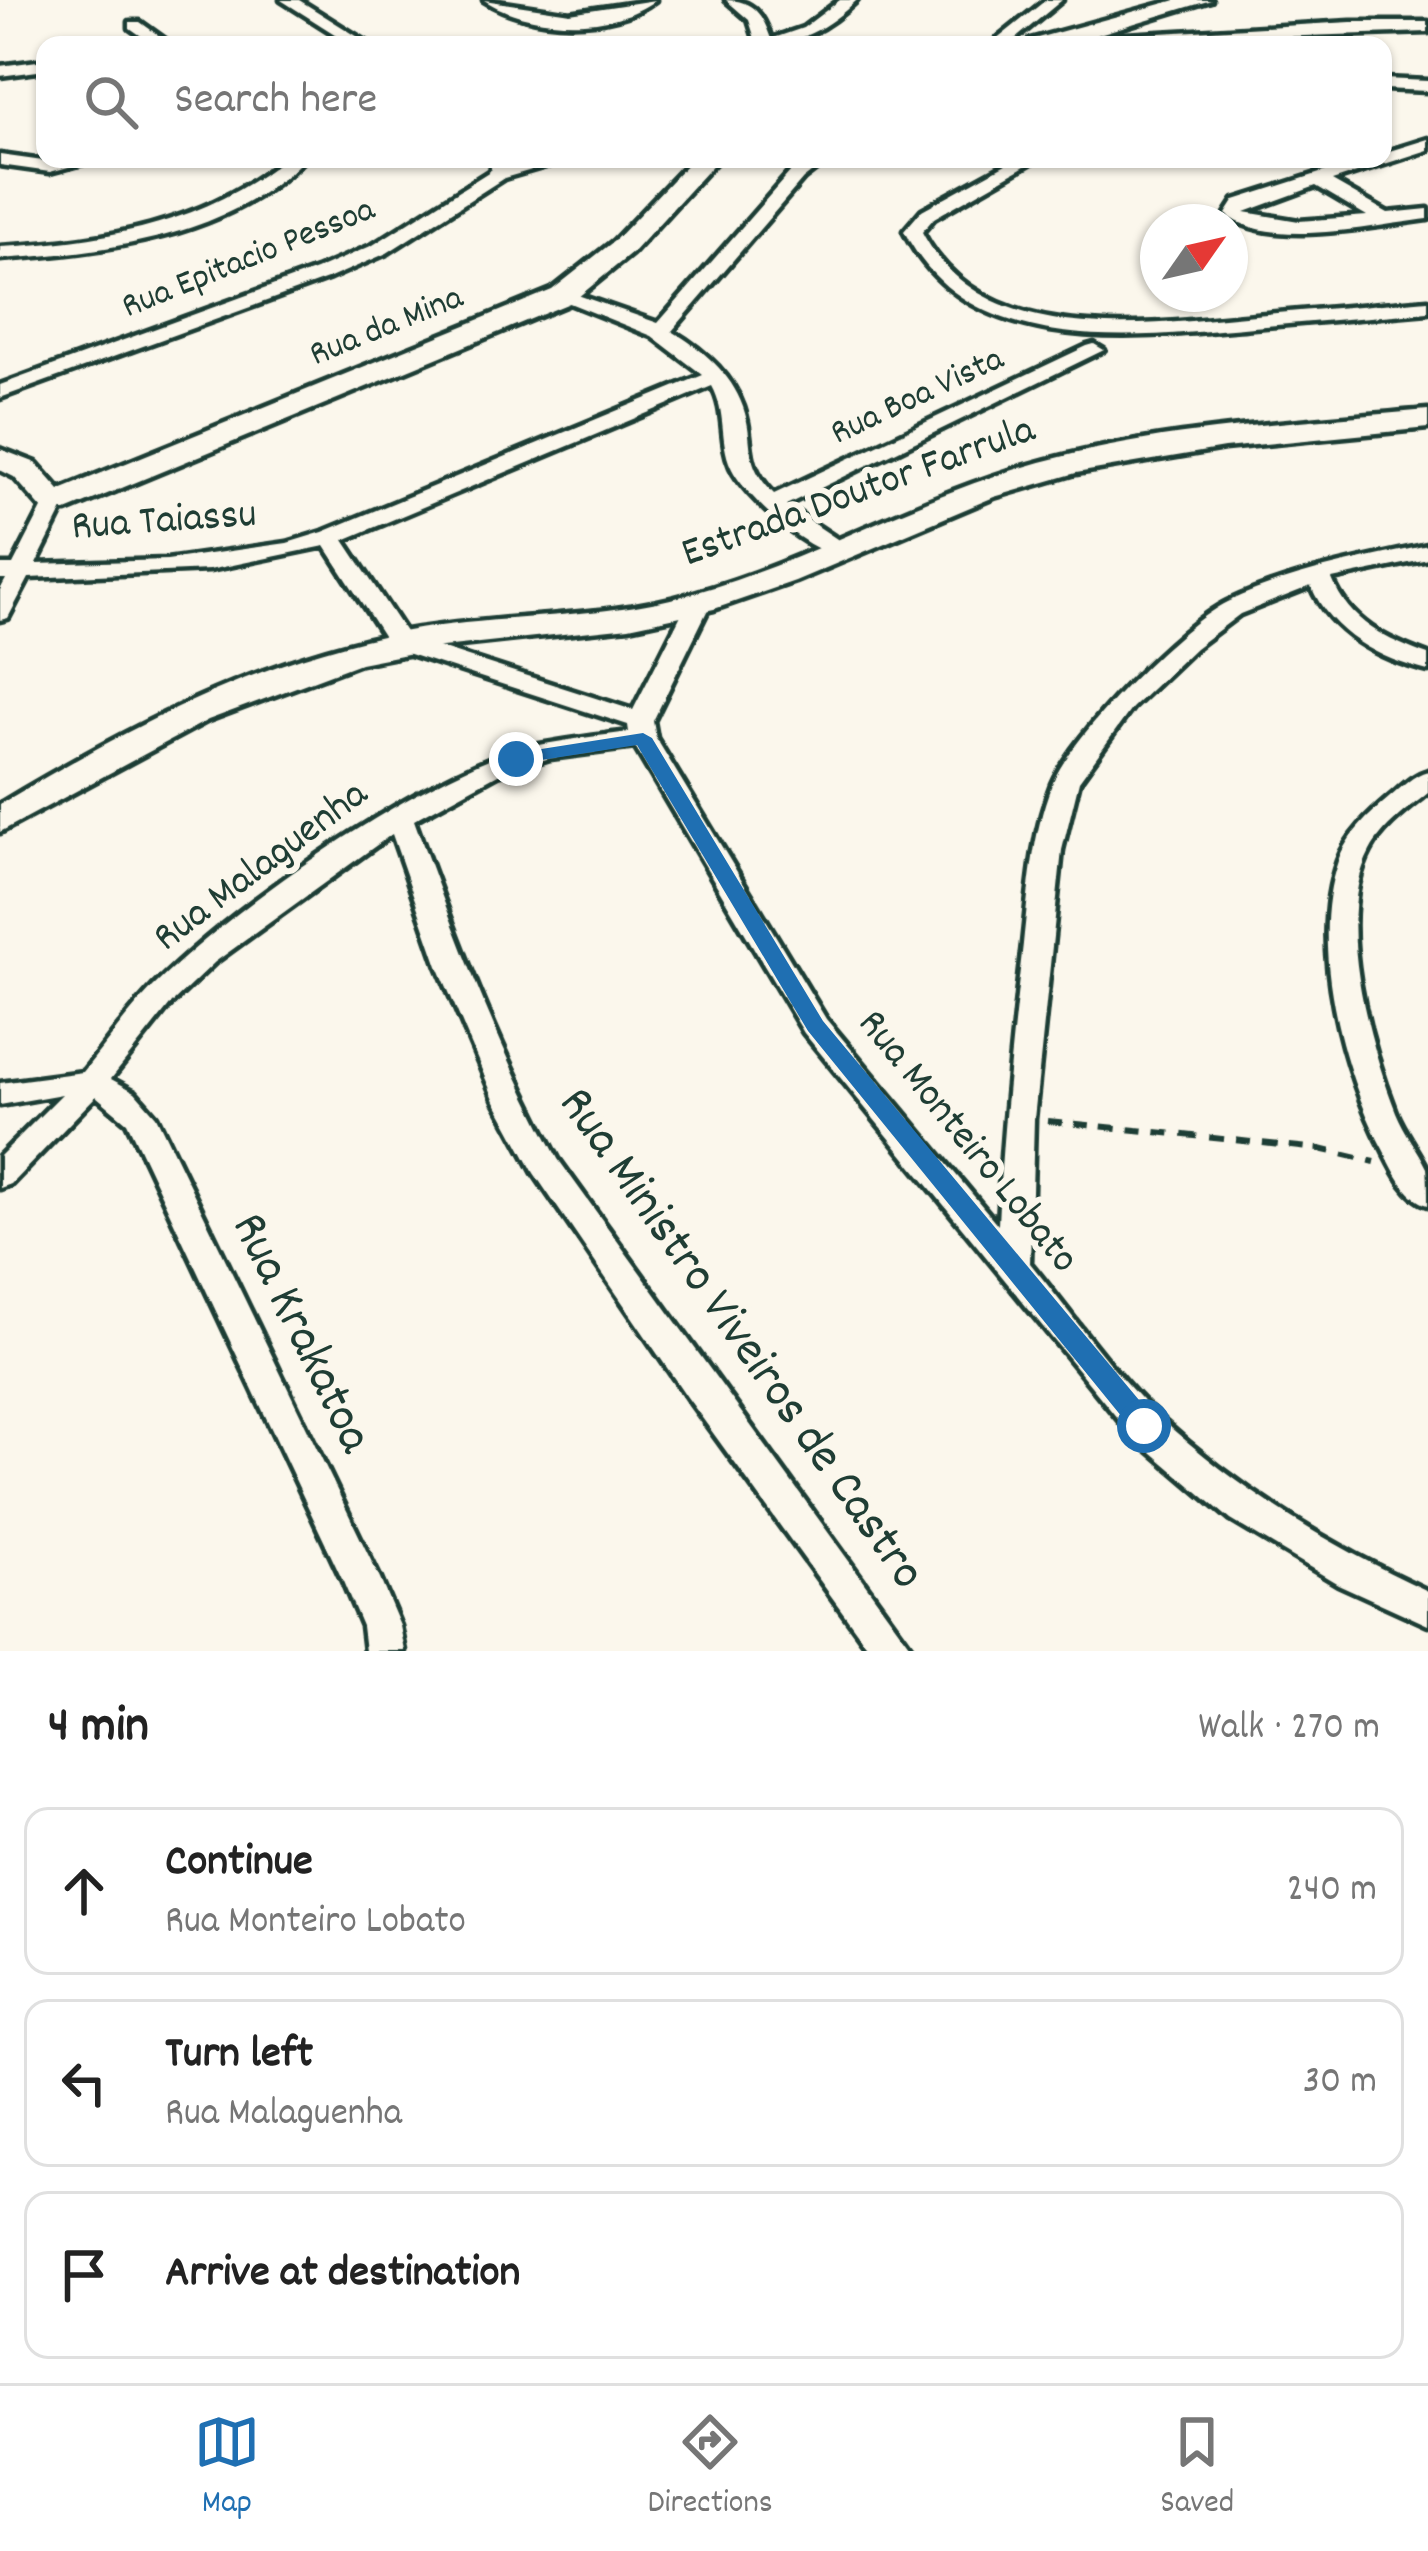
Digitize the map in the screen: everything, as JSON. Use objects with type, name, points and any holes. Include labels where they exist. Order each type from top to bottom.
[{"type":"street","points":[[288,0],[348,36]]},
{"type":"street","points":[[491,0],[520,11],[573,18],[616,14],[648,0]]},
{"type":"street","points":[[733,0],[756,18],[763,36]]},
{"type":"street","points":[[793,36],[808,31],[850,0]]},
{"type":"street","points":[[1009,36],[1054,0]]},
{"type":"street","points":[[1071,36],[1200,0]]},
{"type":"street","points":[[135,26],[150,36]]},
{"type":"street","points":[[1195,36],[1351,27],[1428,30]]},
{"type":"street","points":[[1392,41],[1428,30]]},
{"type":"street","points":[[0,71],[36,65]]},
{"type":"street","points":[[1392,84],[1428,86]]},
{"type":"street","points":[[1392,156],[1428,144]]},
{"type":"street","points":[[0,160],[36,165]]},
{"type":"street","points":[[0,254],[113,241],[196,218],[246,195],[283,168]]},
{"type":"street","name":"Rua Epitacio Pessoa","points":[[0,392],[323,274],[380,248],[497,168]]},
{"type":"street","name":"Rua da Mina","points":[[55,504],[562,296],[622,247],[697,168]]},
{"type":"street","points":[[660,333],[807,168]]},
{"type":"street","points":[[1012,168],[928,214],[913,231],[920,251],[942,279],[975,298],[1072,327],[1121,333],[1428,306]]},
{"type":"street","points":[[1353,168],[1241,203],[1235,214],[1272,225],[1428,214]]},
{"type":"street","points":[[1317,179],[1383,218]]},
{"type":"street","points":[[562,296],[602,307],[660,333],[699,359],[733,404],[734,444],[742,471],[770,504],[838,550]]},
{"type":"street","name":"Rua Boa Vista","points":[[770,504],[1094,350]]},
{"type":"street","name":"Rua Taiassu","points":[[12,572],[225,564],[274,556],[332,537],[716,377]]},
{"type":"street","name":"Estrada Doutor Farrula","points":[[0,820],[240,691],[295,668],[400,643],[698,603],[775,579],[964,496],[1100,459],[1191,444],[1426,420]]},
{"type":"street","points":[[0,458],[25,470],[55,504],[12,572],[0,613]]},
{"type":"street","points":[[332,537],[400,643],[641,729],[698,603]]},
{"type":"street","points":[[1013,1267],[1018,1118],[1048,850],[1066,781],[1123,703],[1186,643],[1232,609],[1319,575],[1428,552]]},
{"type":"street","points":[[1319,575],[1334,612],[1348,626],[1428,664]]},
{"type":"street","name":"Rua Malaguenha","points":[[0,1176],[94,1080],[160,998],[205,955],[399,817],[461,781],[516,759],[641,729]]},
{"type":"street","name":"Rua Monteiro Lobato","points":[[641,729],[815,1026],[1144,1426],[1244,1509],[1351,1573],[1428,1609]]},
{"type":"street","points":[[1419,1183],[1376,1108],[1358,1042],[1346,970],[1343,887],[1354,854],[1384,817],[1428,779]]},
{"type":"street","name":"Rua Ministro Viveiros de Castro","points":[[399,817],[453,966],[511,1102],[545,1165],[699,1387],[895,1651]]},
{"type":"street","points":[[0,1094],[94,1080]]},
{"type":"street","name":"Rua Krakatoa","points":[[94,1080],[122,1094],[140,1116],[361,1579],[381,1626],[385,1651]]},
{"type":"path","points":[[1018,1118],[1321,1149],[1419,1183]]},
{"type":"route","points":[[516,759],[643,738],[815,1026],[1144,1426]]}]
